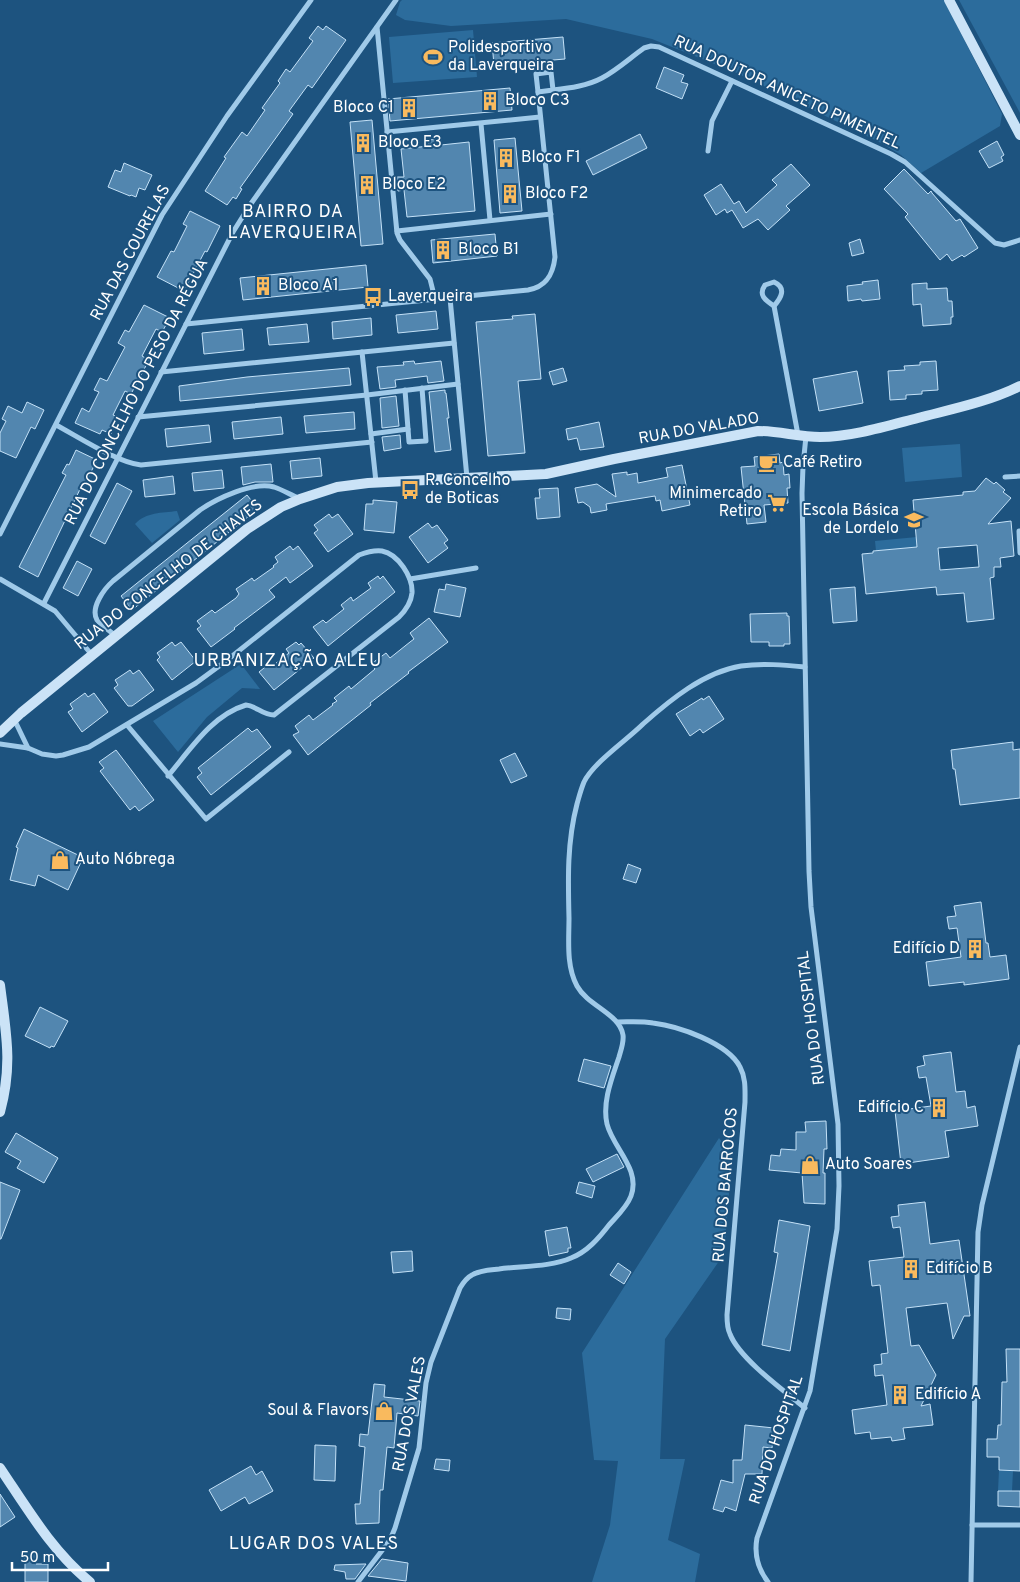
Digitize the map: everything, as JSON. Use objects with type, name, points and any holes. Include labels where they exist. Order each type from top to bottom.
[{"type":"street","name":"RUA DAS COURELAS","points":[[0,534],[162,216],[227,116],[311,0]]},
{"type":"street","name":"RUA DO CONCELHO DO PESO DA RÉGUA","points":[[44,603],[233,232],[250,205],[396,0]]},
{"type":"street","points":[[949,0],[1020,135]]},
{"type":"street","points":[[377,27],[397,231],[400,240],[430,279],[435,299]]},
{"type":"street","name":"RUA DOUTOR ANICETO PIMENTEL","points":[[553,90],[579,86],[602,78],[644,48],[651,46],[663,49],[900,159],[998,245],[1020,240]]},
{"type":"street","points":[[186,324],[528,290],[540,287],[545,283],[552,271],[555,257],[536,74],[551,72],[553,90],[538,92]]},
{"type":"street","points":[[708,151],[713,118],[732,81]]},
{"type":"street","points":[[387,132],[540,117]]},
{"type":"street","points":[[481,124],[490,220]]},
{"type":"street","points":[[397,231],[551,214]]},
{"type":"street","points":[[771,282],[778,283],[782,292],[774,306],[762,294],[763,287],[771,282]]},
{"type":"street","points":[[450,298],[468,478]]},
{"type":"street","name":"RUA DO HOSPITAL","points":[[768,1582],[758,1563],[757,1538],[805,1408],[814,1374],[832,1264],[838,1213],[839,1173],[837,1114],[809,883],[802,436],[774,306]]},
{"type":"street","points":[[161,372],[454,343]]},
{"type":"street","points":[[362,352],[376,482]]},
{"type":"street","points":[[138,417],[367,395],[458,384]]},
{"type":"street","name":"RUA DO VALADO","points":[[468,478],[554,473],[614,459],[758,432],[776,432],[802,436],[834,436],[889,425],[987,400],[1020,386]]},
{"type":"street","points":[[404,390],[409,442],[426,441],[422,388]]},
{"type":"street","points":[[56,425],[118,458],[134,464],[144,465],[372,442]]},
{"type":"street","points":[[371,434],[408,429]]},
{"type":"street","points":[[1005,477],[1020,476]]},
{"type":"street","name":"RUA DO CONCELHO DE CHAVES","points":[[0,733],[14,719],[255,522],[277,509],[337,487],[376,482],[468,478]]},
{"type":"street","points":[[116,636],[100,623],[96,616],[96,608],[105,589],[200,510],[215,500],[231,493],[265,486],[276,488],[300,499]]},
{"type":"street","points":[[1020,531],[1020,552]]},
{"type":"street","points":[[0,744],[28,748],[42,754],[63,755],[89,746],[196,683],[359,555],[373,551],[389,553],[401,564],[410,579],[412,594],[408,607],[390,625],[274,715],[264,714],[257,708],[246,705],[226,715],[211,727],[168,776]]},
{"type":"street","points":[[410,579],[476,568]]},
{"type":"street","points":[[0,578],[44,603],[60,615],[92,655]]},
{"type":"street","points":[[618,1022],[586,999],[577,986],[571,969],[568,867],[575,812],[584,782],[596,766],[665,706],[683,692],[716,674],[727,669],[755,664],[805,667]]},
{"type":"street","points":[[14,719],[28,748]]},
{"type":"street","points":[[127,725],[206,819],[289,752]]},
{"type":"street","points":[[0,985],[8,1057],[6,1085],[0,1112]]},
{"type":"street","name":"RUA DOS BARROCOS","points":[[618,1022],[638,1021],[656,1023],[689,1033],[732,1055],[740,1067],[745,1083],[745,1102],[727,1315],[728,1328],[733,1340],[742,1352],[805,1408]]},
{"type":"street","name":"RUA DOS VALES","points":[[358,1582],[390,1540],[395,1528],[419,1448],[431,1362],[460,1288],[465,1280],[485,1270],[561,1262],[577,1256],[604,1231],[622,1210],[631,1195],[633,1187],[630,1170],[611,1135],[606,1118],[608,1092],[624,1042],[622,1029],[618,1022]]},
{"type":"street","points":[[970,1582],[978,1232],[982,1205],[1020,1047]]},
{"type":"street","points":[[0,1468],[57,1550],[69,1564],[90,1582]]},
{"type":"street","points":[[972,1525],[1020,1525]]},
{"type":"shaded area","points":[[402,0],[944,0],[1002,114],[1000,126],[921,173],[901,155],[881,143],[737,73],[652,39],[566,19],[451,26],[405,20],[396,15]]},
{"type":"shaded area","points":[[959,0],[1020,0],[1020,113]]},
{"type":"shaded area","name":"Polidesportivo da Laverqueira","points":[[473,30],[477,77],[393,83],[389,37]]},
{"type":"shaded area","points":[[960,444],[962,477],[905,482],[902,448]]},
{"type":"shaded area","points":[[177,511],[180,520],[152,543],[135,524],[149,515]]},
{"type":"shaded area","points":[[917,537],[918,549],[876,551],[875,541]]},
{"type":"shaded area","points":[[241,664],[260,689],[242,688],[207,717],[178,752],[153,721]]},
{"type":"shaded area","points":[[719,1138],[732,1156],[724,1254],[665,1339],[660,1459],[685,1459],[668,1540],[700,1554],[695,1582],[592,1582],[610,1525],[618,1461],[594,1460],[582,1353]]},
{"type":"shaded area","points":[[999,1470],[1013,1471],[1012,1491],[998,1491]]},
{"type":"building","points":[[318,26],[323,30],[326,26],[346,40],[312,88],[308,85],[289,111],[293,114],[240,188],[242,189],[236,199],[233,197],[227,205],[205,191],[226,158],[224,157],[242,132],[247,136],[265,110],[262,108],[280,83],[278,81],[286,69],[290,72],[313,41],[309,38]]},
{"type":"building","points":[[563,37],[565,59],[494,65],[492,43]]},
{"type":"building","points":[[664,67],[684,75],[681,82],[688,84],[682,99],[656,88]]},
{"type":"building","points":[[510,88],[512,110],[390,121],[388,99]]},
{"type":"building","points":[[372,120],[383,244],[361,246],[350,122]]},
{"type":"building","points":[[640,134],[647,148],[593,175],[586,161]]},
{"type":"building","points":[[515,138],[522,211],[500,213],[494,140]]},
{"type":"building","points":[[441,139],[441,145],[469,142],[475,211],[407,217],[404,190],[398,191],[397,177],[404,177],[401,149],[429,146],[428,140]]},
{"type":"building","points":[[997,141],[1004,155],[1001,157],[1003,161],[989,168],[979,151]]},
{"type":"building","points":[[124,163],[152,175],[145,190],[139,188],[136,197],[108,187],[115,170],[121,172]]},
{"type":"building","points":[[791,164],[810,185],[786,206],[790,210],[768,230],[758,219],[743,228],[732,210],[727,213],[725,209],[716,215],[704,195],[721,184],[734,204],[739,201],[746,213],[777,185],[772,180]]},
{"type":"building","points":[[904,169],[928,194],[931,191],[956,221],[960,219],[978,248],[964,257],[962,255],[952,261],[947,254],[940,260],[905,217],[908,214],[884,189]]},
{"type":"building","points":[[190,211],[220,226],[184,291],[157,277],[171,251],[174,252],[187,226],[183,224]]},
{"type":"building","points":[[495,234],[497,256],[433,263],[431,240]]},
{"type":"building","points":[[860,239],[864,253],[852,256],[849,243]]},
{"type":"building","points":[[366,265],[368,287],[243,300],[240,278]]},
{"type":"building","points":[[878,280],[880,299],[848,301],[847,286]]},
{"type":"building","points":[[927,283],[927,289],[947,288],[948,301],[952,301],[953,317],[951,317],[951,324],[923,326],[921,304],[913,305],[912,284]]},
{"type":"building","points":[[144,305],[170,318],[162,332],[156,329],[142,356],[149,360],[131,394],[125,391],[113,415],[118,417],[111,434],[102,430],[100,434],[75,423],[82,408],[89,412],[99,392],[94,390],[100,378],[107,381],[125,347],[118,343],[125,330],[129,332]]},
{"type":"building","points":[[436,311],[438,329],[398,333],[396,315]]},
{"type":"building","points":[[535,314],[541,379],[518,381],[525,453],[488,456],[476,322],[513,319],[512,316]]},
{"type":"building","points":[[371,318],[372,335],[333,339],[332,322]]},
{"type":"building","points":[[307,324],[309,342],[269,345],[267,328]]},
{"type":"building","points":[[242,329],[244,350],[204,354],[202,333]]},
{"type":"building","points":[[414,361],[415,364],[441,361],[444,381],[428,383],[427,376],[395,380],[396,387],[380,389],[377,367],[404,365],[403,362]]},
{"type":"building","points":[[936,361],[938,390],[906,395],[906,399],[890,400],[888,371],[905,370],[904,366]]},
{"type":"building","points":[[349,368],[351,385],[180,401],[179,386],[247,377]]},
{"type":"building","points":[[563,368],[567,381],[553,385],[549,372]]},
{"type":"building","points":[[857,371],[863,403],[819,411],[813,379]]},
{"type":"building","points":[[445,390],[451,450],[435,452],[429,392]]},
{"type":"building","points":[[396,396],[399,426],[382,428],[380,398]]},
{"type":"building","points":[[27,402],[44,410],[35,429],[31,427],[16,458],[0,451],[0,433],[6,421],[2,419],[8,406],[22,413]]},
{"type":"building","points":[[354,412],[355,429],[306,433],[304,416]]},
{"type":"building","points":[[281,417],[283,434],[234,439],[232,422]]},
{"type":"building","points":[[599,422],[604,447],[580,450],[577,438],[568,440],[566,429]]},
{"type":"building","points":[[209,425],[211,442],[167,447],[165,429]]},
{"type":"building","points":[[400,435],[401,448],[384,451],[382,437]]},
{"type":"building","points":[[76,450],[97,460],[85,484],[83,483],[38,577],[19,567],[66,475],[62,473],[67,464],[69,465]]},
{"type":"building","points":[[779,454],[780,463],[783,462],[784,475],[789,474],[790,488],[787,488],[788,503],[764,505],[766,522],[747,524],[741,467],[755,466],[754,457]]},
{"type":"building","points":[[320,458],[322,476],[292,479],[290,461]]},
{"type":"building","points":[[271,464],[273,482],[255,482],[243,485],[241,467]]},
{"type":"building","points":[[682,465],[690,505],[662,511],[660,500],[656,501],[655,496],[606,504],[607,510],[591,513],[590,507],[583,502],[578,503],[575,488],[597,484],[616,497],[612,474],[627,472],[627,475],[637,473],[638,483],[668,477],[666,468]]},
{"type":"building","points":[[222,470],[224,488],[194,491],[192,473]]},
{"type":"building","points":[[173,476],[175,494],[145,497],[143,480]]},
{"type":"building","points":[[986,478],[994,484],[996,482],[1005,490],[1003,492],[1011,498],[988,524],[1011,521],[1014,556],[1000,558],[1001,567],[994,567],[994,577],[990,578],[994,619],[967,622],[964,593],[937,595],[936,587],[866,594],[862,554],[873,553],[873,551],[917,547],[913,500],[963,495],[963,492],[975,491]],"holes":[[[977,545],[979,567],[940,570],[938,548]]]},
{"type":"building","points":[[117,483],[132,491],[105,544],[90,536]]},
{"type":"building","points":[[558,488],[560,517],[537,519],[535,498],[540,498],[539,489]]},
{"type":"building","points":[[247,495],[258,509],[132,610],[121,596]]},
{"type":"building","points":[[373,500],[397,502],[394,533],[364,530],[366,504],[373,504]]},
{"type":"building","points":[[329,514],[332,518],[338,514],[353,534],[328,552],[314,533],[318,530],[314,525]]},
{"type":"building","points":[[428,523],[432,528],[437,525],[448,540],[444,543],[448,548],[428,563],[409,537]]},
{"type":"building","points":[[290,546],[293,550],[298,546],[313,566],[290,583],[286,577],[269,590],[275,597],[211,647],[197,629],[201,626],[197,621],[212,610],[215,613],[236,598],[239,594],[236,589],[252,578],[254,581],[274,567],[278,562],[275,557]]},
{"type":"building","points":[[77,561],[92,569],[78,596],[63,588]]},
{"type":"building","points":[[378,576],[380,579],[383,576],[395,592],[328,646],[313,627],[323,620],[326,623],[344,609],[341,605],[351,597],[353,601],[371,588],[368,583]]},
{"type":"building","points":[[446,584],[466,588],[460,617],[434,612],[439,589],[445,590]]},
{"type":"building","points":[[855,587],[857,621],[833,623],[830,589]]},
{"type":"building","points":[[787,613],[787,616],[789,616],[790,644],[769,646],[769,642],[751,642],[750,614]]},
{"type":"building","points":[[429,618],[448,642],[408,672],[370,703],[371,705],[308,755],[293,735],[299,732],[295,726],[309,715],[313,720],[333,705],[337,701],[334,698],[349,686],[351,689],[375,669],[371,664],[386,653],[390,658],[414,639],[410,633]]},
{"type":"building","points":[[172,642],[175,646],[181,642],[196,661],[172,680],[157,660],[160,657],[157,653]]},
{"type":"building","points":[[296,642],[299,645],[301,643],[314,658],[274,690],[259,672],[269,664],[271,667],[289,653],[286,649]]},
{"type":"building","points":[[130,670],[133,674],[139,670],[154,690],[132,706],[128,706],[114,688],[118,685],[115,680]]},
{"type":"building","points":[[85,693],[88,697],[94,693],[108,712],[82,732],[68,712],[73,709],[70,704]]},
{"type":"building","points":[[709,696],[724,719],[703,733],[700,729],[690,736],[676,714],[702,698],[703,700]]},
{"type":"building","points":[[248,728],[252,732],[257,729],[271,747],[211,795],[197,777],[202,773],[198,768]]},
{"type":"building","points":[[1013,742],[1013,750],[1020,749],[1020,798],[960,805],[951,750]]},
{"type":"building","points":[[116,750],[154,800],[139,811],[135,806],[130,810],[100,771],[104,768],[99,762]]},
{"type":"building","points":[[515,753],[527,776],[511,783],[500,760]]},
{"type":"building","points":[[24,829],[80,856],[79,859],[82,860],[68,890],[38,875],[35,886],[10,880],[18,848],[16,847]]},
{"type":"building","points":[[628,864],[641,869],[636,883],[623,879]]},
{"type":"building","name":"Edifício D","points":[[981,902],[986,943],[988,943],[990,957],[1006,955],[1009,979],[964,985],[964,982],[929,986],[926,962],[961,957],[957,928],[949,929],[947,917],[956,916],[954,906]]},
{"type":"building","points":[[40,1007],[68,1021],[54,1047],[51,1046],[50,1048],[25,1036]]},
{"type":"building","name":"Edifício C","points":[[951,1052],[956,1092],[965,1091],[967,1108],[975,1106],[978,1126],[945,1131],[949,1157],[901,1164],[895,1111],[931,1106],[926,1077],[919,1078],[917,1067],[925,1065],[923,1056]]},
{"type":"building","points":[[584,1059],[611,1066],[604,1088],[578,1081]]},
{"type":"building","points":[[826,1121],[827,1149],[824,1149],[823,1173],[825,1173],[825,1204],[804,1203],[802,1173],[769,1170],[771,1155],[780,1156],[781,1149],[796,1150],[796,1132],[806,1132],[805,1122]]},
{"type":"building","points":[[16,1133],[58,1158],[44,1183],[17,1168],[21,1161],[5,1152]]},
{"type":"building","points":[[617,1154],[624,1167],[593,1182],[586,1169]]},
{"type":"building","points":[[0,1182],[20,1190],[1,1239],[0,1239]]},
{"type":"building","points":[[579,1182],[595,1186],[592,1198],[576,1193]]},
{"type":"building","points":[[925,1202],[930,1244],[959,1240],[970,1316],[964,1316],[953,1339],[947,1303],[906,1308],[911,1346],[919,1345],[936,1375],[921,1406],[930,1404],[933,1425],[903,1428],[905,1439],[892,1441],[891,1437],[871,1439],[870,1432],[855,1434],[852,1410],[887,1405],[883,1375],[875,1376],[874,1365],[882,1364],[881,1354],[888,1353],[880,1285],[872,1286],[869,1261],[904,1257],[900,1227],[893,1228],[891,1217],[899,1216],[898,1205]]},
{"type":"building","points":[[779,1220],[810,1226],[790,1351],[762,1345],[778,1253],[774,1252]]},
{"type":"building","points":[[567,1227],[571,1248],[568,1248],[568,1252],[549,1256],[545,1231]]},
{"type":"building","points":[[412,1251],[413,1271],[393,1273],[391,1252]]},
{"type":"building","points":[[618,1263],[631,1272],[624,1284],[610,1275]]},
{"type":"building","points":[[557,1308],[571,1309],[570,1320],[556,1318]]},
{"type":"building","points":[[1006,1349],[1020,1349],[1020,1471],[999,1470],[999,1457],[987,1457],[987,1439],[997,1439],[998,1425],[1001,1425],[1002,1382],[1007,1382]]},
{"type":"building","points":[[374,1384],[385,1385],[384,1397],[420,1401],[418,1416],[397,1413],[394,1448],[387,1447],[383,1490],[380,1490],[379,1523],[356,1524],[355,1504],[360,1504],[365,1447],[359,1446],[360,1434],[368,1435]]},
{"type":"building","points":[[745,1425],[774,1428],[772,1448],[763,1447],[762,1474],[745,1474],[736,1511],[725,1507],[723,1512],[713,1509],[721,1480],[733,1483],[733,1460],[742,1460]]},
{"type":"building","points":[[315,1445],[336,1446],[335,1481],[314,1480]]},
{"type":"building","points":[[436,1459],[450,1460],[449,1471],[434,1469]]},
{"type":"building","points":[[251,1466],[256,1475],[262,1471],[273,1491],[249,1504],[245,1497],[221,1511],[209,1490]]},
{"type":"building","points":[[998,1491],[1020,1491],[1020,1507],[998,1506]]},
{"type":"building","points":[[0,1494],[15,1517],[0,1527]]},
{"type":"building","points":[[25,1554],[36,1554],[36,1564],[48,1564],[48,1582],[25,1582]]},
{"type":"building","points":[[382,1559],[408,1563],[406,1581],[368,1576]]},
{"type":"building","points":[[366,1564],[355,1579],[346,1579],[345,1572],[334,1570],[335,1565]]},
{"type":"place","name":"Polidesportivo da Laverqueira","points":[[433,57]]},
{"type":"place","name":"Bloco C3","points":[[490,101]]},
{"type":"place","name":"Bloco C1","points":[[409,108]]},
{"type":"place","name":"Bloco E3","points":[[363,143]]},
{"type":"place","name":"Bloco F1","points":[[506,158]]},
{"type":"place","name":"Bloco E2","points":[[367,185]]},
{"type":"place","name":"Bloco F2","points":[[510,194]]},
{"type":"place","name":"Bloco B1","points":[[443,250]]},
{"type":"place","name":"Bloco A1","points":[[263,286]]},
{"type":"place","name":"Laverqueira","points":[[373,297]]},
{"type":"place","name":"Café Retiro","points":[[768,463]]},
{"type":"place","name":"R. Concelho de Boticas","points":[[410,490]]},
{"type":"place","name":"Minimercado Retiro","points":[[777,503]]},
{"type":"place","name":"Escola Básica de Lordelo","points":[[914,520]]},
{"type":"place","name":"Auto Nóbrega","points":[[60,860]]},
{"type":"place","name":"Edifício D","points":[[975,949]]},
{"type":"place","name":"Edifício C","points":[[939,1108]]},
{"type":"place","name":"Auto Soares","points":[[810,1165]]},
{"type":"place","name":"Edifício B","points":[[911,1269]]},
{"type":"place","name":"Edifício A","points":[[900,1395]]},
{"type":"place","name":"Soul & Flavors","points":[[384,1411]]},
{"type":"district","name":"BAIRRO DA LAVERQUEIRA","points":[[293,222]]},
{"type":"district","name":"URBANIZAÇÃO ALEU","points":[[288,661]]},
{"type":"district","name":"LUGAR DOS VALES","points":[[314,1544]]}]
